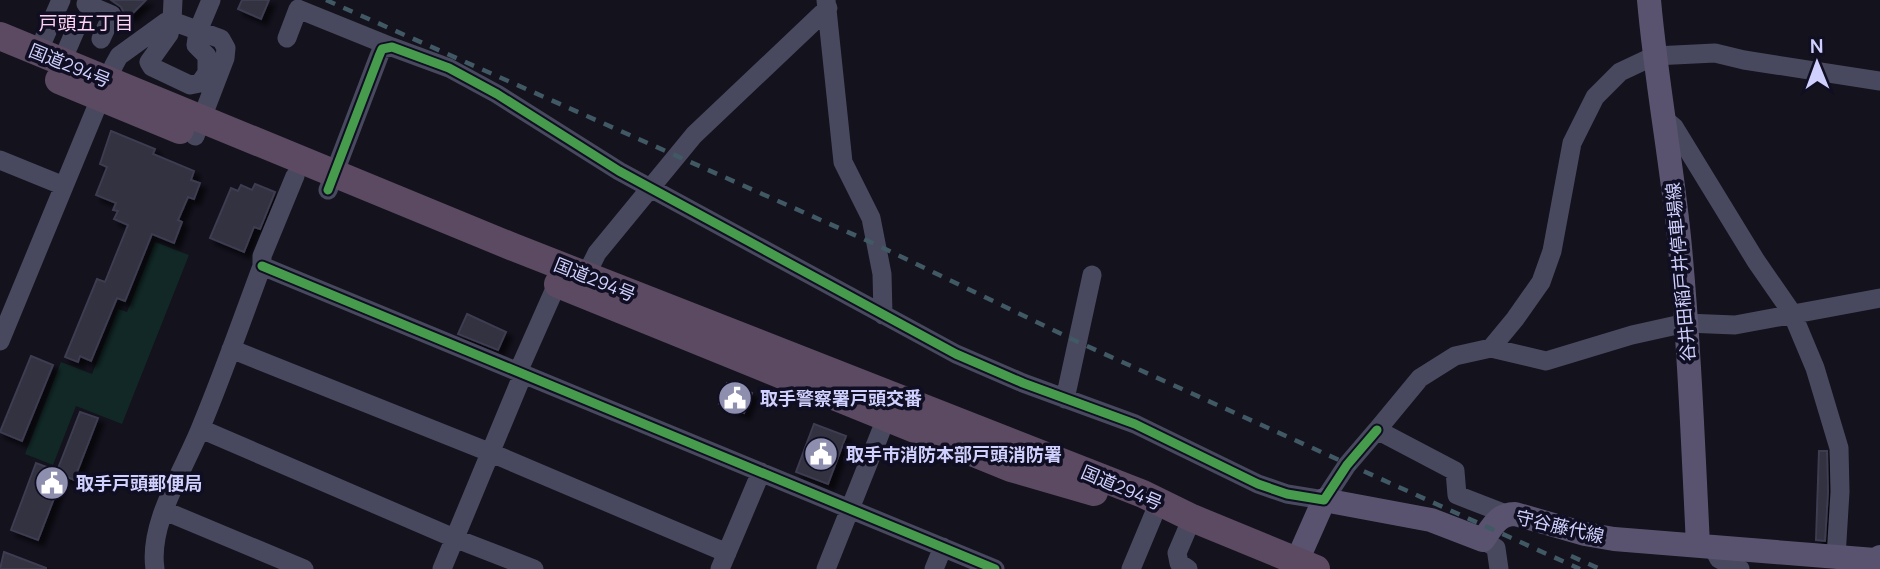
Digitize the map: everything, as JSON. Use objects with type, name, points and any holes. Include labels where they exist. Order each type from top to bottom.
[{"type":"highway","name":"国道294号","points":[[0,36],[109,78],[295,176],[331,182],[586,275],[745,337],[1011,468],[1158,505],[1306,565]]},
{"type":"highway","name":"国道294号","points":[[0,55],[109,78]]},
{"type":"highway","name":"国道294号","points":[[198,127],[331,182],[557,284],[890,409]]},
{"type":"main road","name":"谷井田稲戸井停車場線","points":[[1649,0],[1654,56],[1679,235],[1705,546]]},
{"type":"main road","points":[[1306,565],[1324,500],[1431,520],[1483,540]]},
{"type":"main road","name":"守谷藤代線","points":[[1483,540],[1496,522],[1506,514],[1515,514],[1585,534],[1614,539],[1841,561],[1878,560]]},
{"type":"street","points":[[50,56],[61,0]]},
{"type":"street","points":[[173,0],[169,34],[149,62],[152,67],[190,85],[200,83],[207,73],[207,56],[196,45],[198,31],[211,0]]},
{"type":"street","points":[[50,56],[113,15],[86,4]]},
{"type":"street","points":[[586,275],[597,253],[694,135],[827,4]]},
{"type":"street","points":[[827,4],[843,162],[873,226],[883,274],[883,315]]},
{"type":"street","points":[[287,38],[298,9],[449,68],[497,94],[649,189],[956,354],[1135,425],[1258,484],[1287,494],[1324,500],[1347,465],[1420,378],[1455,356],[1491,348],[1546,361],[1632,335],[1686,323],[1735,325],[1880,298]]},
{"type":"street","points":[[0,341],[4,321],[109,78],[159,26],[172,21],[221,39],[226,48],[225,58],[198,127]]},
{"type":"street","points":[[85,32],[109,78]]},
{"type":"street","points":[[331,182],[382,49],[392,47]]},
{"type":"street","points":[[1491,348],[1541,282],[1552,251],[1572,143],[1595,97],[1620,72],[1654,56],[1715,53],[1880,81]]},
{"type":"street","points":[[1662,117],[1674,127],[1750,251],[1792,313],[1815,368],[1839,448],[1841,561]]},
{"type":"street","points":[[0,160],[64,186]]},
{"type":"street","points":[[155,569],[153,557],[156,534],[201,429],[262,266],[262,256],[295,176]]},
{"type":"street","points":[[262,266],[995,569]]},
{"type":"street","points":[[1065,399],[1092,275]]},
{"type":"street","points":[[442,569],[557,284]]},
{"type":"street","points":[[231,349],[489,452],[723,561],[761,472]]},
{"type":"street","points":[[826,569],[890,409]]},
{"type":"street","points":[[201,429],[454,538],[534,569]]},
{"type":"street","points":[[1377,430],[1455,471],[1457,495],[1506,514]]},
{"type":"street","points":[[1131,569],[1158,505]]},
{"type":"street","points":[[165,511],[304,569]]},
{"type":"street","points":[[1188,569],[1179,563],[1177,553],[1192,518]]},
{"type":"street","points":[[1483,540],[1496,548],[1499,569]]},
{"type":"street","points":[[1705,546],[1719,559],[1740,569]]},
{"type":"street","points":[[934,569],[943,547]]},
{"type":"green space","points":[[155,242],[189,255],[122,424],[76,406],[53,465],[25,454],[61,362],[92,374],[118,309],[127,312]]},
{"type":"building","points":[[111,0],[146,0],[130,16]]},
{"type":"building","points":[[242,0],[269,0],[261,19],[238,9]]},
{"type":"building","points":[[111,131],[155,149],[153,154],[194,171],[191,180],[200,183],[194,199],[188,197],[178,220],[182,222],[174,243],[152,234],[125,301],[117,298],[91,361],[80,356],[78,362],[65,357],[97,279],[105,282],[128,225],[114,219],[118,211],[113,210],[116,203],[96,195],[107,167],[100,164]]},
{"type":"building","points":[[255,184],[275,192],[260,229],[254,227],[244,252],[210,238],[231,188],[238,191],[241,185],[252,190]]},
{"type":"building","points":[[467,314],[506,332],[498,350],[458,334]]},
{"type":"building","points":[[31,356],[53,365],[22,441],[0,432]]},
{"type":"building","name":"取手警察署戸頭交番","points":[[727,383],[752,393],[744,413],[719,404]]},
{"type":"building","points":[[80,412],[98,418],[74,480],[63,475],[38,540],[11,530],[36,463],[57,471]]},
{"type":"building","name":"取手市消防本部戸頭消防署","points":[[814,424],[846,436],[828,484],[796,472]]},
{"type":"building","points":[[1819,451],[1827,451],[1825,541],[1816,540]]},
{"type":"building","points":[[4,552],[46,568],[46,569],[0,569]]},
{"type":"railway","points":[[326,0],[877,245],[1078,342],[1580,569]]},
{"type":"railway","points":[[1571,556],[1600,569]]},
{"type":"cycle path","points":[[328,190],[382,49],[392,47],[449,68],[497,94],[619,171],[956,354],[1023,383],[1135,424],[1258,484],[1287,494],[1324,500],[1347,465],[1377,430]]},
{"type":"cycle path","points":[[262,266],[995,569]]},
{"type":"place","name":"取手警察署戸頭交番","points":[[735,398]]},
{"type":"place","name":"取手市消防本部戸頭消防署","points":[[821,454]]},
{"type":"place","name":"取手戸頭郵便局","points":[[52,483]]},
{"type":"district","name":"戸頭五丁目","points":[[86,23]]}]
